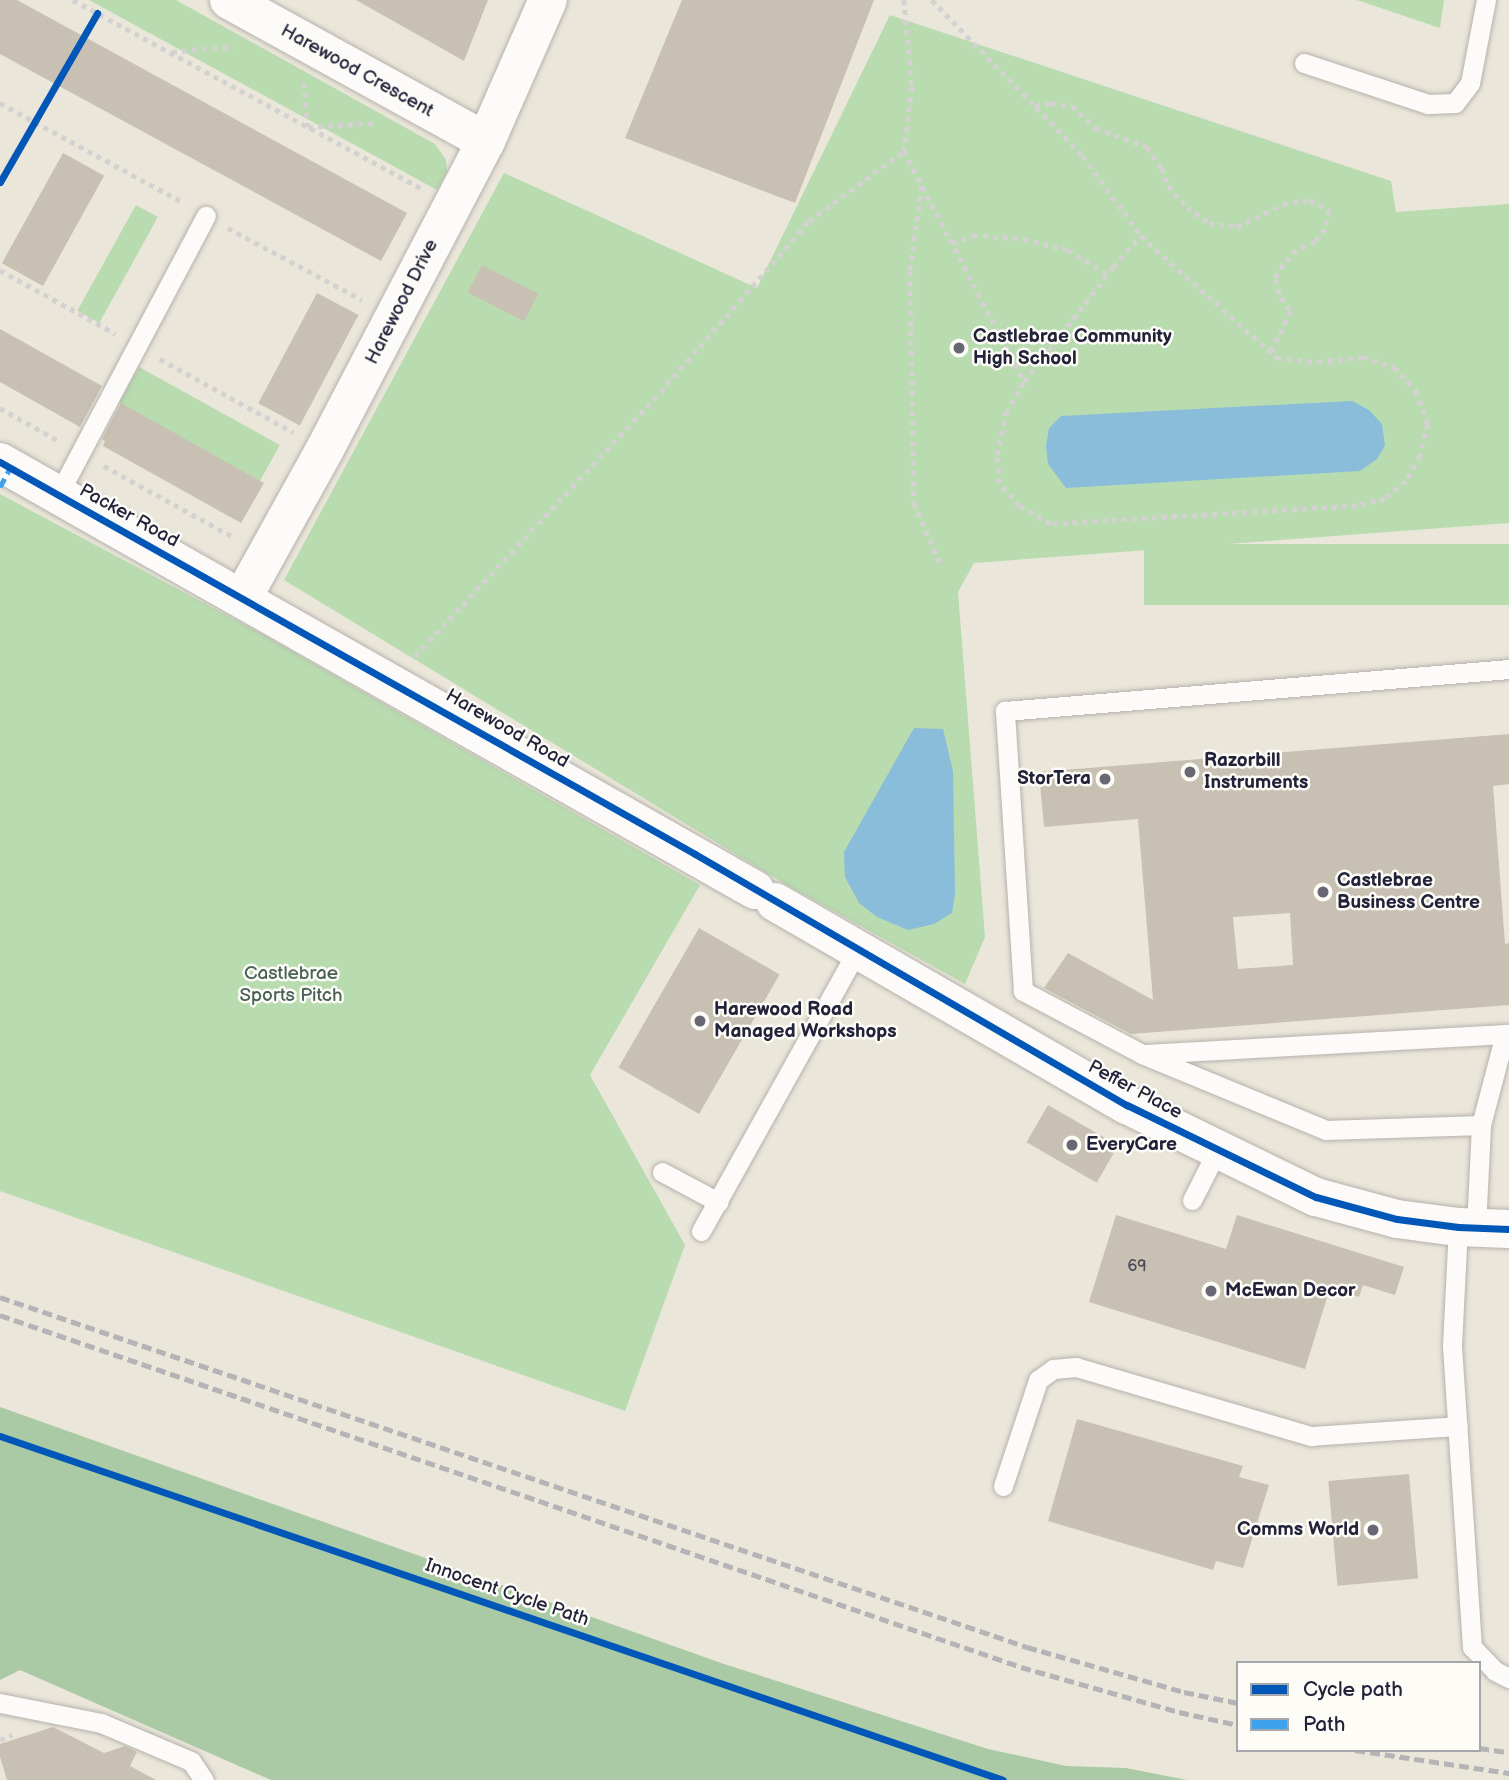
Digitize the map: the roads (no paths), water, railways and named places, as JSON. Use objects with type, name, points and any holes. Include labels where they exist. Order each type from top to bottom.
[{"type":"street","name":"Harewood Crescent","points":[[229,0],[486,141]]},
{"type":"street","name":"Harewood Drive","points":[[243,597],[325,449],[486,141],[548,0]]},
{"type":"street","name":"Packer Road","points":[[0,462],[243,597]]},
{"type":"street","name":"Harewood Road","points":[[243,597],[765,896]]},
{"type":"street","name":"Peffer Place","points":[[765,896],[1127,1105],[1217,1152],[1317,1197],[1397,1219],[1481,1228]]},
{"type":"lane","points":[[1304,63],[1428,103],[1455,103],[1470,83],[1486,0]]},
{"type":"lane","points":[[58,495],[206,216]]},
{"type":"lane","points":[[1481,1125],[1326,1130],[1142,1055],[1023,991],[1005,711],[1509,669]]},
{"type":"lane","points":[[701,1231],[857,951]]},
{"type":"lane","points":[[1142,1055],[1507,1034],[1481,1125],[1481,1228],[1452,1346],[1472,1647],[1495,1671],[1509,1678]]},
{"type":"lane","points":[[1192,1200],[1217,1152]]},
{"type":"lane","points":[[662,1171],[718,1202]]},
{"type":"lane","points":[[1003,1486],[1038,1380],[1053,1369],[1076,1367],[1311,1436],[1458,1426]]},
{"type":"lane","points":[[0,1703],[61,1712],[102,1723],[191,1761],[204,1780]]},
{"type":"water","points":[[1352,401],[1369,410],[1382,424],[1385,446],[1377,459],[1360,471],[1066,488],[1048,464],[1046,446],[1049,428],[1061,416]]},
{"type":"water","points":[[914,728],[943,729],[953,771],[955,894],[952,913],[934,924],[908,930],[877,917],[859,903],[845,877],[844,852]]},
{"type":"railway","points":[[0,1297],[1027,1647],[1184,1692],[1236,1703]]},
{"type":"railway","points":[[0,1315],[1021,1667],[1179,1712],[1236,1725]]},
{"type":"railway","points":[[1481,1748],[1509,1752]]},
{"type":"railway","points":[[1368,1752],[1509,1773]]},
{"type":"place","name":"Castlebrae Community High School","points":[[959,348]]},
{"type":"place","name":"Razorbill Instruments","points":[[1190,772]]},
{"type":"place","name":"StorTera","points":[[1105,779]]},
{"type":"place","name":"Castlebrae Business Centre","points":[[1323,892]]},
{"type":"place","name":"Harewood Road Managed Workshops","points":[[700,1021]]},
{"type":"place","name":"EveryCare","points":[[1072,1145]]},
{"type":"place","name":"McEwan Decor","points":[[1211,1291]]},
{"type":"place","name":"Comms World","points":[[1373,1530]]},
{"type":"park label","name":"Castlebrae Sports Pitch","points":[[291,985]]}]
